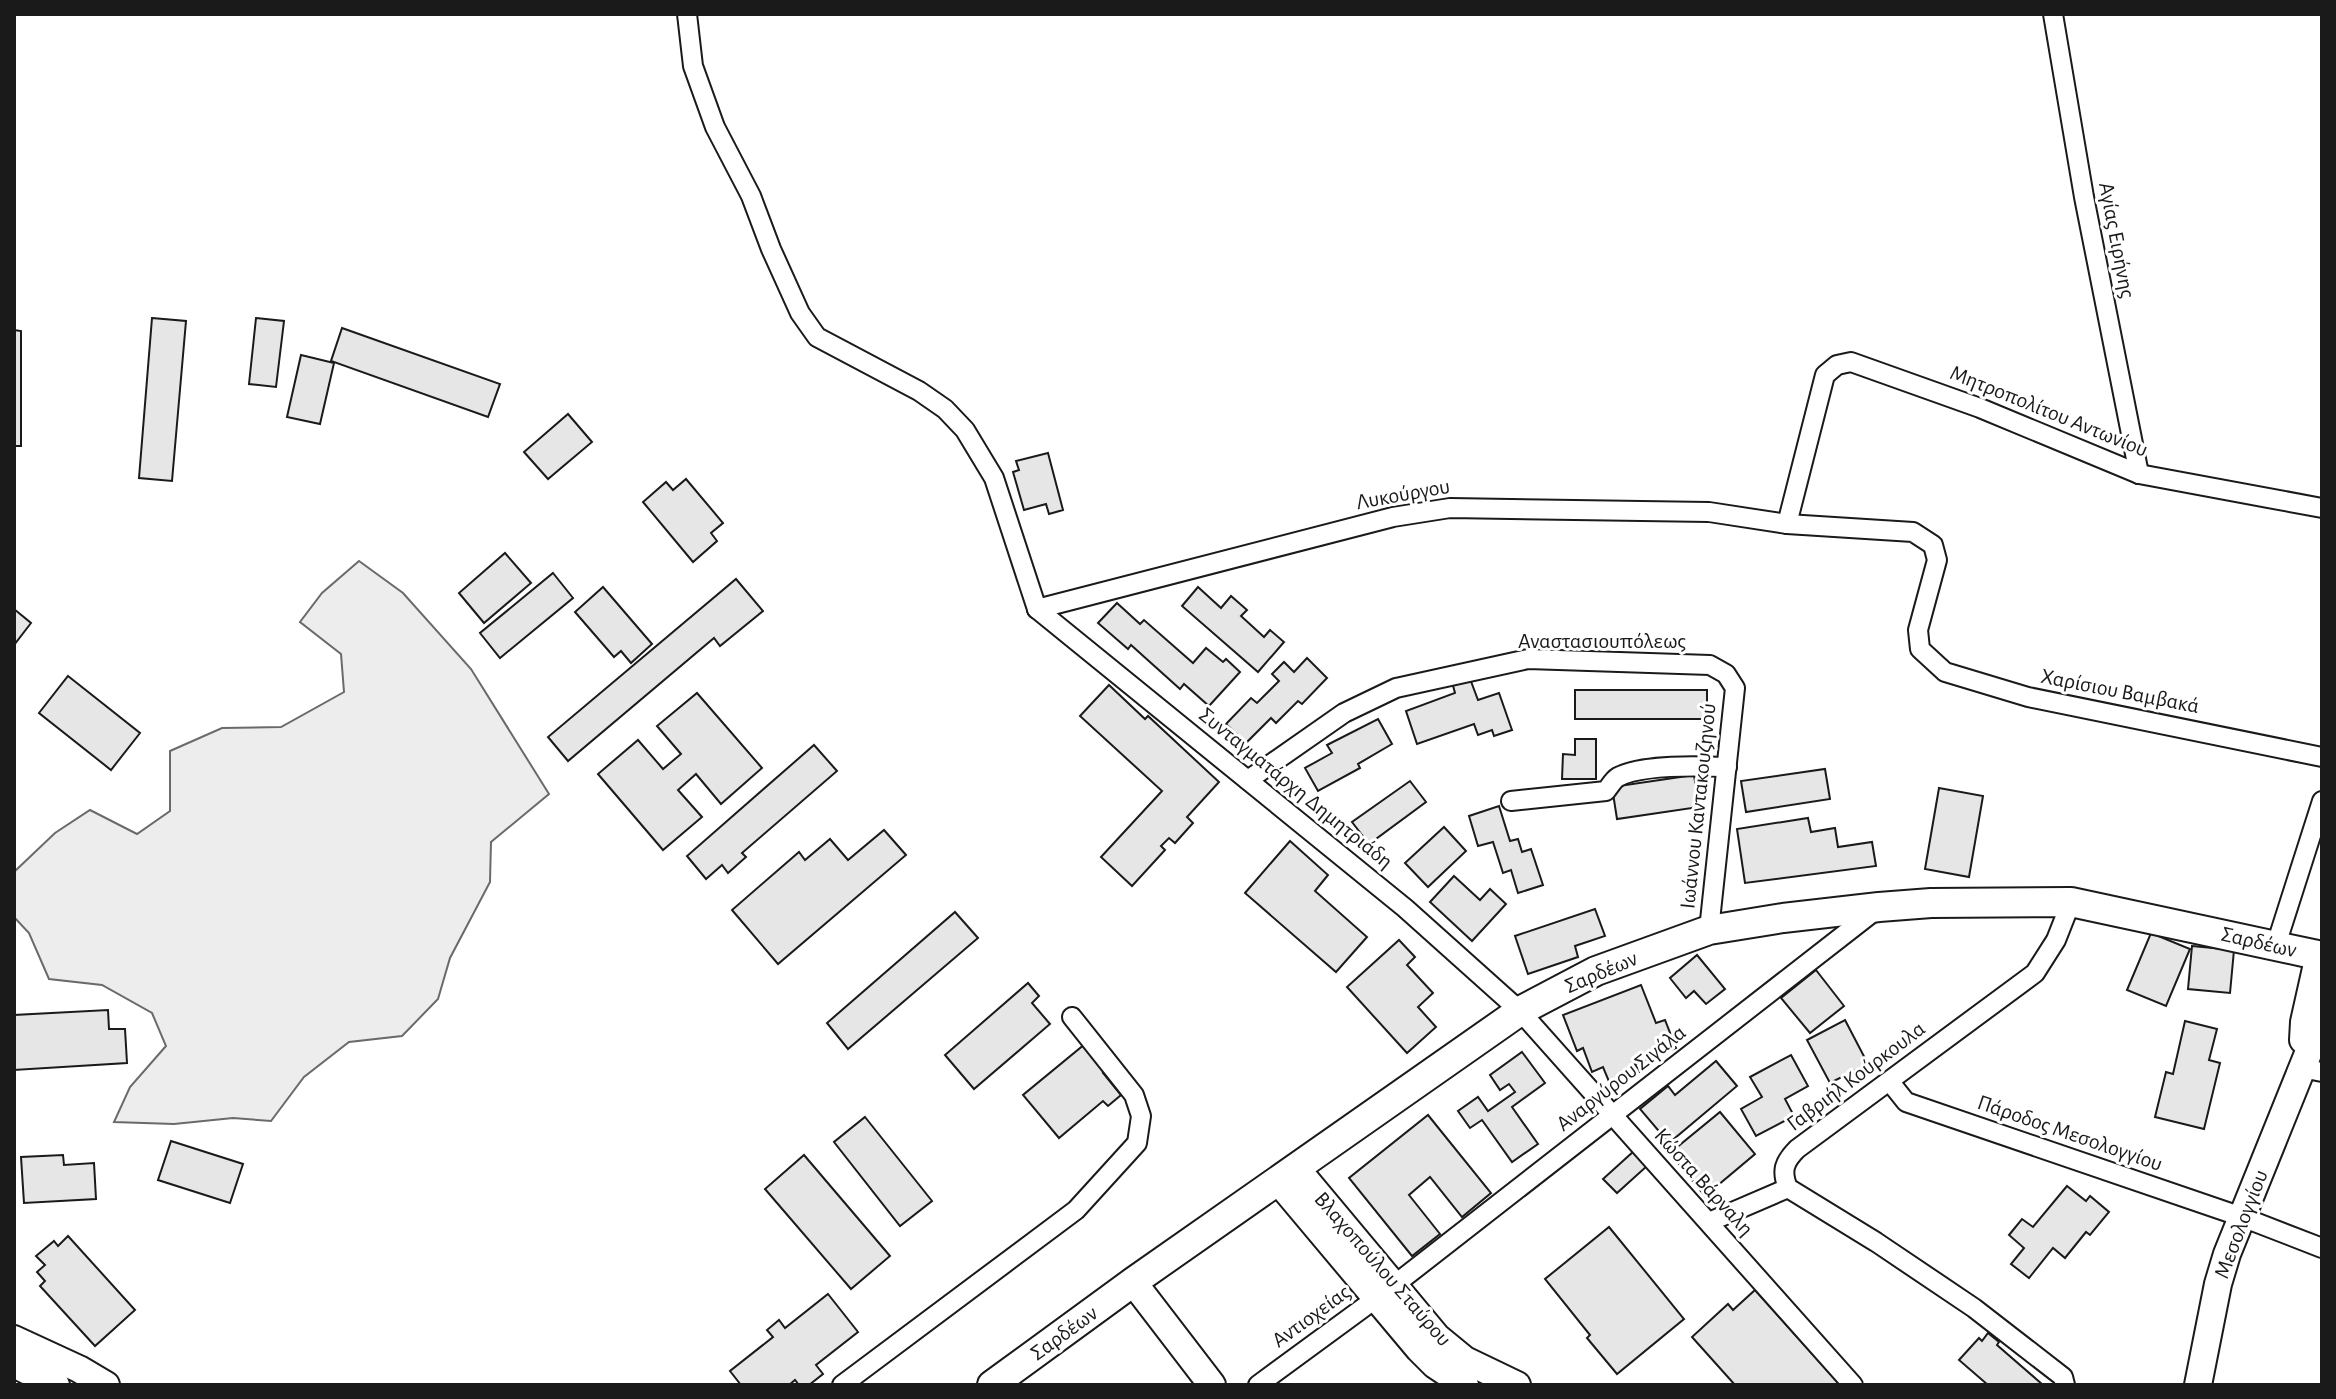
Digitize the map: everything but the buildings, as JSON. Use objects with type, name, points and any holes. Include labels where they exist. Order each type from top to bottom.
[{"type":"main road","name":"Σαρδέων","points":[[992,1385],[1133,1282],[1520,1011],[1596,971],[1709,930],[1879,907],[1931,903],[2071,902],[2320,956]]},
{"type":"street","points":[[687,14],[693,66],[715,127],[751,196],[800,313],[817,337],[919,391],[945,409],[965,430],[994,478],[1037,609]]},
{"type":"street","name":"Αγίας Ειρήνης","points":[[2053,14],[2084,197],[2139,474]]},
{"type":"street","name":"Μητροπολίτου Αντωνίου","points":[[1787,524],[1825,375],[1837,365],[1851,362],[1980,408],[2139,474],[2322,508]]},
{"type":"street","name":"Λυκούργου","points":[[1037,609],[1393,517],[1450,508],[1709,512],[1787,524],[1913,532],[1933,545],[1937,560],[1918,630],[1920,649]]},
{"type":"street","name":"Συνταγματάρχη Δημητριάδη","points":[[1037,609],[1405,908],[1520,1011]]},
{"type":"street","name":"Χαρίσιου Βαμβακά","points":[[1920,649],[1945,672],[2028,697],[2322,757]]},
{"type":"street","name":"Αναστασιουπόλεως","points":[[1248,780],[1344,713],[1396,688],[1528,659],[1710,665],[1726,674],[1735,688]]},
{"type":"street","name":"Ιωάννου Καντακουζηνού","points":[[1709,930],[1735,688]]},
{"type":"street","points":[[1511,801],[1606,791],[1616,778],[1647,770],[1727,767]]},
{"type":"street","points":[[2276,945],[2322,801]]},
{"type":"street","name":"Γαβριήλ Κούρκουλα","points":[[1788,1188],[1783,1169],[1787,1159],[2035,973],[2056,940],[2071,902]]},
{"type":"street","name":"Αναργύρου Σιγάλα","points":[[1384,1292],[1879,907]]},
{"type":"street","name":"Μεσολογγίου","points":[[2312,1070],[2304,1022],[2320,956]]},
{"type":"street","name":"Κώστα Βάρναλη","points":[[1520,1011],[1853,1385]]},
{"type":"street","points":[[842,1385],[1076,1210],[1137,1143],[1141,1116],[1134,1095],[1072,1017]]},
{"type":"street","name":"Μεσολογγίου","points":[[2198,1385],[2218,1284],[2242,1217],[2312,1070],[2321,1024]]},
{"type":"street","name":"Πάροδος Μεσολογγίου","points":[[1890,1082],[1906,1102],[2242,1217],[2322,1248]]},
{"type":"street","name":"Βλαχοπούλου Σταύρου","points":[[1287,1174],[1384,1292],[1435,1365],[1465,1385]]},
{"type":"street","points":[[1709,1222],[1788,1188],[1974,1308],[2063,1377],[2065,1385]]},
{"type":"street","points":[[1133,1282],[1212,1385]]},
{"type":"street","name":"Βλαχοπούλου Σταύρου","points":[[1384,1292],[1488,1379],[1517,1385]]},
{"type":"street","name":"Αντιοχείας","points":[[1258,1385],[1384,1292]]},
{"type":"street","points":[[14,1339],[106,1385]]},
{"type":"street","points":[[14,1364],[56,1385]]},
{"type":"shaded area","points":[[359,561],[403,593],[471,669],[549,794],[491,842],[490,882],[450,958],[438,999],[402,1036],[349,1042],[304,1077],[271,1121],[233,1118],[174,1124],[114,1122],[130,1087],[166,1046],[152,1013],[102,985],[49,979],[29,933],[14,917],[14,872],[55,833],[90,810],[137,834],[170,811],[170,751],[222,728],[281,727],[344,692],[341,654],[300,622],[322,593]]}]
